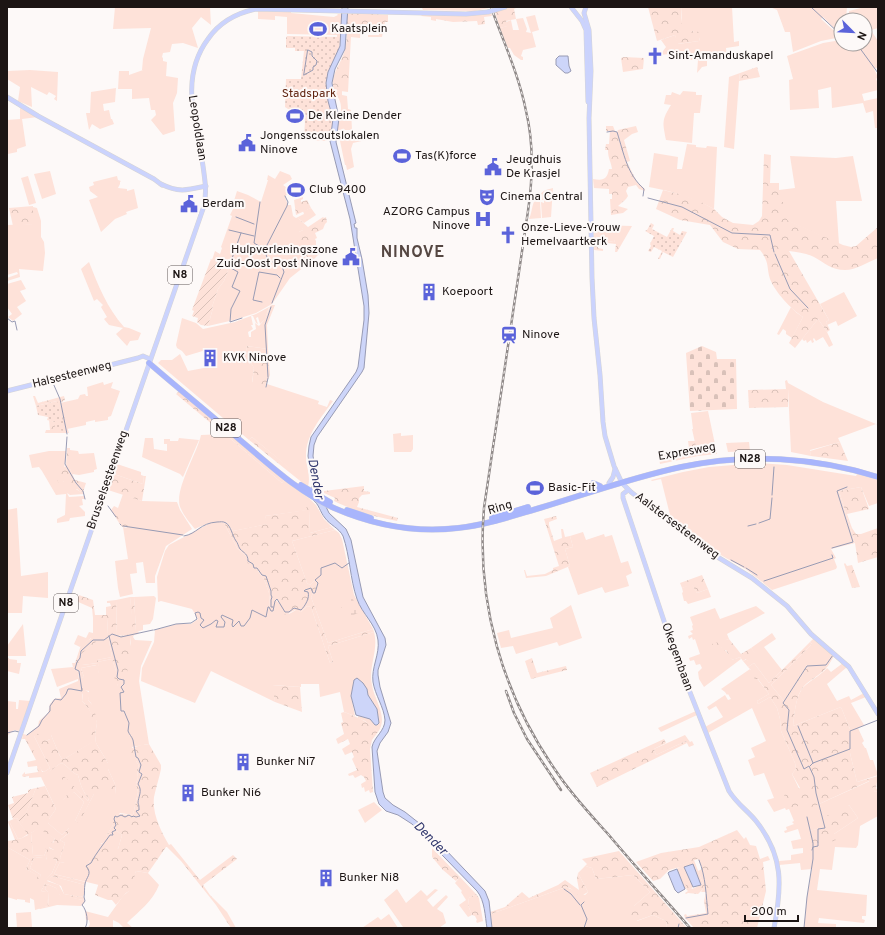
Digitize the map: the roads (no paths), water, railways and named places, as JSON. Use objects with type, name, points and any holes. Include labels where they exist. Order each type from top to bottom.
[{"type":"highway","name":"N28","points":[[150,361],[280,474],[332,505],[363,519],[401,528],[439,529],[476,524]]},
{"type":"highway","name":"Expresweg","points":[[621,481],[682,463],[746,456],[808,458],[836,462],[878,473]]},
{"type":"highway","name":"Expresweg","points":[[621,481],[695,464],[758,459],[788,460],[822,464],[878,477]]},
{"type":"highway","name":"Ring","points":[[476,524],[591,485],[600,488],[609,483],[621,481]]},
{"type":"highway","name":"Ring","points":[[476,524],[506,518],[621,481]]},
{"type":"highway","points":[[596,496],[600,488]]},
{"type":"main road","name":"Leopoldlaan","points":[[206,186],[191,96],[192,73],[197,55],[211,35],[221,25],[236,16],[247,11],[262,9],[466,14],[488,12],[505,7]]},
{"type":"main road","points":[[571,7],[582,21],[586,30],[589,71]]},
{"type":"main road","points":[[575,11],[580,13],[585,9],[589,30],[589,71]]},
{"type":"main road","name":"Aalstersesteenweg","points":[[589,71],[594,318],[600,375],[603,429],[615,469],[621,481],[628,490],[706,550],[752,578],[787,606],[811,634],[849,667],[878,714]]},
{"type":"main road","points":[[7,97],[162,184],[176,190],[192,190],[206,186]]},
{"type":"main road","name":"Brusselsesteenweg","points":[[7,773],[204,206],[206,186]]},
{"type":"main road","name":"Halsesteenweg","points":[[7,391],[136,359],[150,361]]},
{"type":"main road","points":[[609,483],[615,469]]},
{"type":"main road","points":[[628,490],[630,480]]},
{"type":"main road","name":"Okegembaan","points":[[628,490],[623,494],[623,498],[676,657],[729,791],[735,801],[752,817],[764,833],[771,843],[777,859],[779,873],[774,928]]},
{"type":"water","name":"Dender","points":[[342,7],[348,7],[345,49],[335,69],[332,83],[339,118],[336,142],[356,223],[354,224],[355,228],[357,228],[357,238],[368,295],[369,313],[364,368],[317,437],[314,445],[313,456],[320,494],[329,513],[346,529],[351,540],[363,597],[385,638],[386,645],[378,670],[378,675],[380,687],[391,723],[388,732],[380,743],[377,751],[385,798],[424,827],[485,891],[489,901],[492,928],[487,928],[483,904],[477,891],[412,824],[398,815],[386,811],[379,804],[375,792],[372,747],[385,724],[385,720],[373,682],[373,672],[378,650],[377,634],[357,599],[343,536],[323,516],[317,504],[313,500],[311,488],[313,485],[308,456],[311,437],[356,372],[358,367],[364,320],[364,306],[350,219],[330,141],[333,119],[328,101],[326,83],[328,72],[340,46]]},
{"type":"water","points":[[559,56],[568,56],[571,71],[568,73],[565,73],[556,65],[556,59]]},
{"type":"water","points":[[357,678],[367,689],[368,695],[377,709],[379,723],[377,725],[375,725],[370,719],[356,715],[351,696],[354,680]]},
{"type":"water","points":[[693,864],[701,885],[693,887],[684,867]]},
{"type":"water","points":[[677,869],[685,889],[678,893],[675,890],[668,873]]},
{"type":"waterway","points":[[812,8],[833,28]]},
{"type":"waterway","points":[[308,50],[312,52],[312,56],[317,61],[316,65],[313,67],[313,70],[304,75],[308,50]]},
{"type":"waterway","points":[[863,52],[878,73]]},
{"type":"waterway","points":[[607,132],[617,132],[630,170],[638,183],[644,189],[643,196]]},
{"type":"waterway","points":[[265,249],[287,206],[288,202],[285,196]]},
{"type":"waterway","points":[[648,198],[682,207],[732,233],[770,235],[774,252]]},
{"type":"waterway","points":[[260,202],[254,243],[264,249],[268,260],[275,263],[280,261],[284,272],[272,303]]},
{"type":"waterway","points":[[236,217],[254,224]]},
{"type":"waterway","points":[[229,230],[254,236]]},
{"type":"waterway","points":[[241,233],[229,267],[238,272],[232,287],[240,291],[231,309],[230,322],[242,318]]},
{"type":"waterway","points":[[775,254],[790,289],[808,308]]},
{"type":"waterway","points":[[262,302],[253,300],[259,272],[277,275],[280,278]]},
{"type":"waterway","points":[[268,377],[265,325],[271,307]]},
{"type":"waterway","points":[[7,318],[12,322],[15,321],[17,330]]},
{"type":"waterway","points":[[266,387],[268,378]]},
{"type":"waterway","points":[[53,383],[60,399],[67,434]]},
{"type":"waterway","points":[[67,437],[65,464],[82,490]]},
{"type":"waterway","points":[[772,495],[774,467]]},
{"type":"waterway","points":[[832,548],[853,542],[837,491],[847,487]]},
{"type":"waterway","points":[[83,491],[85,499]]},
{"type":"waterway","points":[[759,523],[770,519],[772,498]]},
{"type":"waterway","points":[[108,506],[116,517]]},
{"type":"waterway","points":[[184,536],[206,524],[222,522],[228,524],[240,549],[247,555],[248,561],[253,564],[254,568],[257,568],[262,575],[266,576],[272,597],[271,607],[273,607]]},
{"type":"waterway","points":[[748,526],[756,524]]},
{"type":"waterway","points":[[123,526],[183,535]]},
{"type":"waterway","points":[[764,581],[833,558],[832,555]]},
{"type":"waterway","points":[[731,560],[744,567]]},
{"type":"waterway","points":[[154,630],[176,624],[191,623],[197,619],[195,613],[198,612],[204,620],[200,625],[203,628],[216,620],[218,621],[216,627],[224,627],[225,622],[221,617],[222,615],[233,620],[233,627],[239,621],[241,626],[244,626],[250,618],[252,610],[266,617],[268,607],[271,611],[273,611],[275,601],[277,599],[285,612],[289,612],[294,608],[301,610],[308,599],[308,592],[304,591],[311,588],[313,593],[315,593],[318,583],[315,580],[321,575],[321,568],[335,563],[342,568],[349,563]]},
{"type":"waterway","points":[[746,568],[757,575]]},
{"type":"waterway","points":[[27,735],[39,726],[50,711],[50,706],[55,699],[61,700],[68,689],[82,691],[79,671],[75,669],[80,658],[81,651],[93,640],[104,640],[112,634],[121,637],[153,630]]},
{"type":"waterway","points":[[85,928],[87,916],[82,905],[85,901],[85,886],[89,873],[86,866],[91,863],[97,852],[110,835],[113,835],[112,832],[116,830],[114,828],[116,825],[114,819],[115,816],[140,816],[136,811],[139,810],[138,803],[140,789],[138,784],[142,774],[139,772],[141,765],[136,757],[133,740],[128,731],[129,723],[124,711],[121,711],[120,693],[124,692],[121,687],[124,684],[124,680],[117,677],[118,670],[109,636]]},
{"type":"waterway","points":[[812,850],[813,847],[818,846],[818,829],[825,828],[816,793],[814,777],[809,766],[804,769],[787,730],[789,710],[783,703],[807,666],[826,665],[833,655]]},
{"type":"waterway","points":[[810,766],[813,763],[850,749],[850,731],[878,720]]},
{"type":"waterway","points":[[798,726],[813,763]]},
{"type":"waterway","points":[[7,733],[15,731],[19,732]]},
{"type":"waterway","points":[[804,928],[813,859],[813,843],[807,817]]},
{"type":"waterway","points":[[686,918],[708,914],[704,880],[699,860]]},
{"type":"waterway","points":[[564,889],[571,894],[580,905]]},
{"type":"waterway","points":[[584,902],[581,905],[587,919],[584,928]]},
{"type":"waterway","points":[[678,928],[679,924]]},
{"type":"railway","points":[[491,7],[515,71],[523,98],[529,123],[532,161],[528,211],[484,508],[484,578],[489,612],[507,679],[521,711],[537,741],[574,796],[690,928]]},
{"type":"railway","points":[[506,691],[514,713],[527,739],[561,790]]},
{"type":"place","name":"Kaatsplein","points":[[318,29]]},
{"type":"place","name":"Sint-Amanduskapel","points":[[655,56]]},
{"type":"place","name":"De Kleine Dender","points":[[295,116]]},
{"type":"place","name":"Jongensscoutslokalen Ninove","points":[[247,143]]},
{"type":"place","name":"Tas(K)force","points":[[402,156]]},
{"type":"place","name":"Jeugdhuis De Krasjel","points":[[493,167]]},
{"type":"place","name":"Club 9400","points":[[296,190]]},
{"type":"place","name":"Cinema Central","points":[[487,197]]},
{"type":"place","name":"Berdam","points":[[189,204]]},
{"type":"place","name":"AZORG Campus Ninove","points":[[483,219]]},
{"type":"place","name":"Onze-Lieve-Vrouw Hemelvaartkerk","points":[[508,235]]},
{"type":"place","name":"Hulpverleningszone Zuid-Oost Post Ninove","points":[[351,257]]},
{"type":"place","name":"Koepoort","points":[[429,292]]},
{"type":"place","name":"Ninove","points":[[509,335]]},
{"type":"place","name":"KVK Ninove","points":[[210,358]]},
{"type":"place","name":"Basic-Fit","points":[[535,488]]},
{"type":"place","name":"Bunker Ni7","points":[[243,762]]},
{"type":"place","name":"Bunker Ni6","points":[[188,793]]},
{"type":"place","name":"Bunker Ni8","points":[[326,878]]},
{"type":"district","name":"NINOVE","points":[[413,253]]},
{"type":"park label","name":"Stadspark","points":[[309,94]]}]
